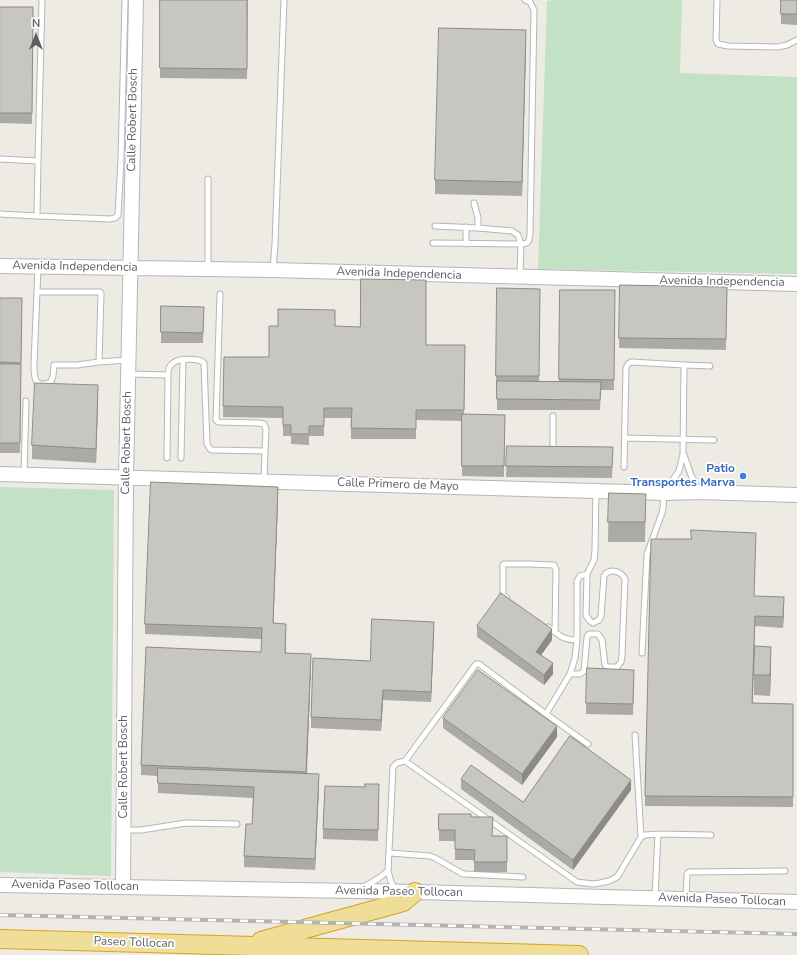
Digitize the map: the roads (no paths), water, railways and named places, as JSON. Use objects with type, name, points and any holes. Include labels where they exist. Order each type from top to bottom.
[{"type":"highway","points":[[235,946],[268,939],[403,902],[406,892]]},
{"type":"highway","name":"Paseo Tollocan","points":[[0,939],[579,955]]},
{"type":"main road","name":"Calle Robert Bosch","points":[[123,887],[126,478],[136,0]]},
{"type":"main road","name":"Avenida Independencia","points":[[0,266],[273,270],[797,284]]},
{"type":"main road","name":"Calle Primero de Mayo","points":[[0,474],[264,481],[553,486],[596,491],[664,493],[699,492],[797,494]]},
{"type":"main road","name":"Avenida Paseo Tollocan","points":[[0,885],[406,892],[797,902]]},
{"type":"lane","points":[[37,216],[42,0]]},
{"type":"lane","points":[[0,214],[110,219],[115,218],[118,215],[121,160],[125,0]]},
{"type":"lane","points":[[273,270],[284,0]]},
{"type":"lane","points":[[433,243],[526,244],[529,242],[534,10],[530,2],[526,0]]},
{"type":"lane","points":[[717,0],[716,40],[718,44],[728,46],[778,47],[787,45],[797,40]]},
{"type":"lane","points":[[0,159],[38,161]]},
{"type":"lane","points":[[208,179],[208,269]]},
{"type":"lane","points":[[474,203],[478,218],[478,228]]},
{"type":"lane","points":[[435,226],[512,231],[518,236],[521,244],[520,277]]},
{"type":"lane","points":[[466,227],[466,244]]},
{"type":"lane","points":[[38,267],[34,363],[36,381],[40,384],[51,382],[54,365],[99,362],[168,375]]},
{"type":"lane","points":[[37,292],[101,293],[99,362]]},
{"type":"lane","points":[[220,294],[216,420],[218,422],[258,422],[264,424],[266,428],[264,481]]},
{"type":"lane","points":[[168,458],[168,375],[171,365],[174,362],[183,359],[200,360],[204,363],[206,441],[210,449],[265,451]]},
{"type":"lane","points":[[181,458],[183,359]]},
{"type":"lane","points":[[624,467],[626,368],[628,364],[631,362],[710,366]]},
{"type":"lane","points":[[642,653],[647,554],[662,513],[664,493],[679,471],[684,454],[684,365]]},
{"type":"lane","points":[[24,474],[26,401]]},
{"type":"lane","points":[[553,416],[553,457]]},
{"type":"lane","points":[[625,438],[714,440]]},
{"type":"lane","points":[[684,454],[699,492]]},
{"type":"lane","points":[[570,674],[580,674],[584,672],[587,638],[589,634],[598,634],[602,640],[604,664],[606,666],[617,667],[621,662],[625,579],[623,576],[618,572],[611,571],[605,574],[601,616],[593,623],[586,615],[587,574],[594,560],[595,550],[596,491]]},
{"type":"lane","points":[[510,600],[503,595],[504,565],[554,565],[556,570],[555,632]]},
{"type":"lane","points":[[546,714],[570,674],[575,658],[577,640],[577,581],[580,576],[587,574]]},
{"type":"lane","points":[[542,622],[567,640],[577,640]]},
{"type":"lane","points":[[406,892],[391,882],[388,871],[392,770],[397,763],[405,761],[476,664],[479,664],[588,744]]},
{"type":"lane","points":[[405,761],[577,882],[593,884],[609,882],[617,877],[641,837],[635,735]]},
{"type":"lane","points":[[123,830],[141,830],[186,823],[237,824]]},
{"type":"lane","points":[[641,837],[645,835],[658,834],[711,835]]},
{"type":"lane","points":[[655,898],[658,834]]},
{"type":"lane","points":[[389,853],[430,856],[463,874],[523,877]]},
{"type":"lane","points":[[353,891],[371,884],[388,871]]},
{"type":"lane","points":[[686,899],[687,874],[689,872],[785,871]]},
{"type":"railway","points":[[0,915],[797,934]]},
{"type":"place","name":"Patio Transportes Marva","points":[[743,476]]}]
